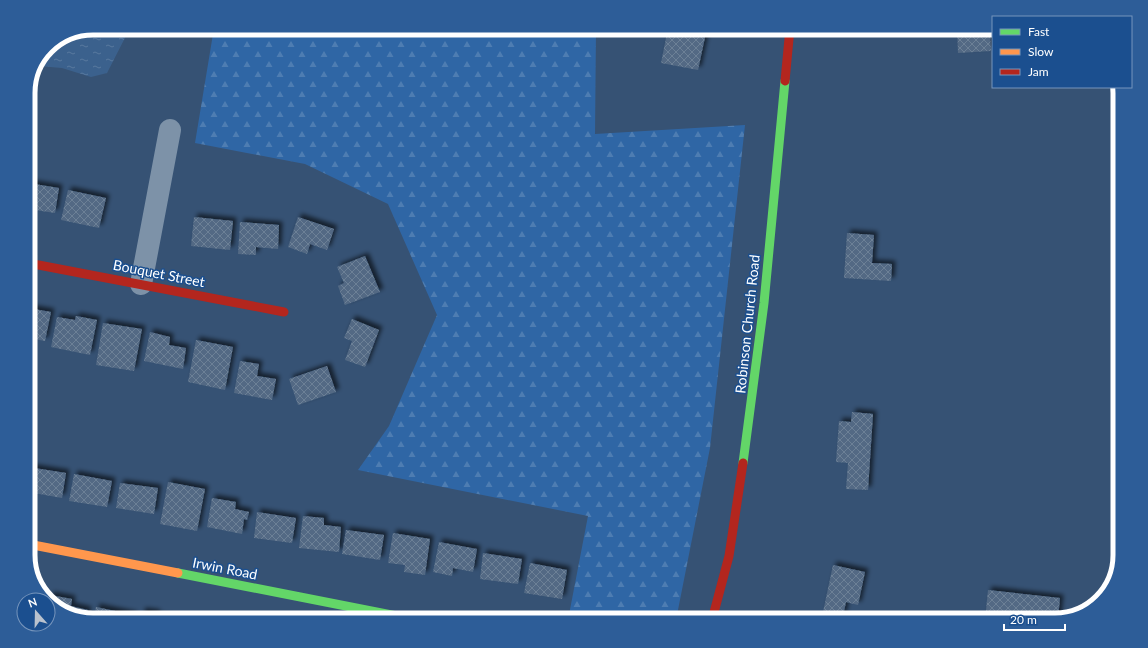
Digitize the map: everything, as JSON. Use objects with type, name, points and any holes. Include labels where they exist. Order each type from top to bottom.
[{"type":"street","name":"Robinson Church Road","points":[[714,613],[729,556],[748,434],[764,295],[789,35]]},
{"type":"street","points":[[141,284],[170,130]]},
{"type":"street","name":"Bouquet Street","points":[[35,264],[284,312]]},
{"type":"street","name":"Irwin Road","points":[[35,545],[381,613]]},
{"type":"green space","points":[[213,35],[596,35],[595,134],[745,125],[710,448],[677,613],[569,613],[588,516],[358,470],[389,426],[437,315],[388,204],[305,164],[195,143]]},
{"type":"water","points":[[93,35],[126,35],[107,73],[91,77],[62,68],[42,66],[55,49],[71,39]]},
{"type":"building","points":[[667,35],[706,35],[698,70],[661,63]]},
{"type":"building","points":[[957,35],[990,35],[991,51],[958,53]]},
{"type":"building","points":[[35,184],[59,188],[55,213],[35,210]]},
{"type":"building","points":[[68,190],[106,198],[99,228],[61,220]]},
{"type":"building","points":[[194,217],[233,221],[230,250],[191,246]]},
{"type":"building","points":[[298,217],[334,229],[327,250],[310,244],[307,254],[288,247]]},
{"type":"building","points":[[240,222],[279,225],[278,249],[256,247],[256,255],[238,254]]},
{"type":"building","points":[[847,233],[874,235],[872,263],[892,264],[891,281],[844,278]]},
{"type":"building","points":[[365,256],[380,292],[345,305],[338,286],[344,283],[337,267]]},
{"type":"building","points":[[35,309],[51,312],[45,341],[35,339]]},
{"type":"building","points":[[76,316],[97,320],[90,355],[51,347],[57,317],[75,320]]},
{"type":"building","points":[[352,319],[379,330],[365,367],[345,360],[352,341],[344,338]]},
{"type":"building","points":[[103,323],[142,329],[134,371],[96,365]]},
{"type":"building","points":[[150,332],[170,337],[169,345],[186,348],[183,369],[144,361]]},
{"type":"building","points":[[196,340],[233,347],[225,390],[188,382]]},
{"type":"building","points":[[240,361],[259,364],[257,376],[276,379],[272,400],[234,393]]},
{"type":"building","points":[[327,366],[336,392],[298,405],[289,379]]},
{"type":"building","points":[[852,412],[873,414],[868,490],[846,489],[848,463],[836,462],[839,421],[851,422]]},
{"type":"building","points":[[35,468],[66,473],[62,498],[35,493]]},
{"type":"building","points":[[74,474],[112,481],[107,507],[69,501]]},
{"type":"building","points":[[168,482],[205,489],[197,531],[160,524]]},
{"type":"building","points":[[120,483],[158,488],[154,514],[116,508]]},
{"type":"building","points":[[212,498],[236,502],[235,509],[249,512],[247,520],[244,519],[242,534],[207,527]]},
{"type":"building","points":[[257,512],[296,518],[292,543],[254,538]]},
{"type":"building","points":[[303,516],[324,518],[324,525],[341,527],[339,552],[299,548]]},
{"type":"building","points":[[346,530],[384,535],[380,560],[342,554]]},
{"type":"building","points":[[393,533],[430,539],[425,575],[404,572],[405,565],[388,563]]},
{"type":"building","points":[[439,542],[477,549],[473,572],[453,568],[452,576],[433,572]]},
{"type":"building","points":[[483,553],[522,559],[518,584],[480,579]]},
{"type":"building","points":[[530,563],[567,570],[562,599],[524,593]]},
{"type":"building","points":[[833,565],[865,572],[858,605],[846,602],[844,613],[823,612]]},
{"type":"building","points":[[988,590],[1060,598],[1059,613],[986,613]]},
{"type":"building","points":[[56,596],[72,599],[71,606],[88,610],[87,613],[71,609],[56,599]]},
{"type":"building","points":[[96,607],[124,613],[95,613]]},
{"type":"building","points":[[142,611],[157,613],[142,613]]},
{"type":"traffic: fast","points":[[743,463],[764,303],[785,81]]},
{"type":"traffic: fast","points":[[178,573],[381,613]]},
{"type":"traffic: slow","points":[[35,545],[178,573]]},
{"type":"traffic: jam","points":[[785,81],[789,35]]},
{"type":"traffic: jam","points":[[35,264],[284,312]]},
{"type":"traffic: jam","points":[[714,613],[729,556],[743,463]]}]
